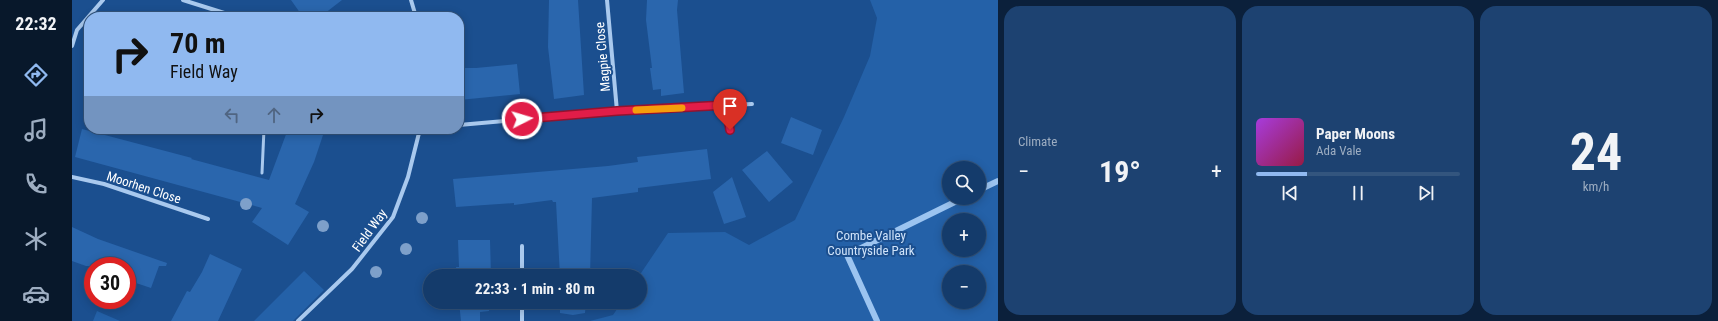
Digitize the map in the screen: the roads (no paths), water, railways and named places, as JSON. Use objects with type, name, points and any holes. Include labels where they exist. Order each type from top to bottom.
[{"type":"street","points":[[92,12],[102,0]]},
{"type":"street","points":[[183,0],[221,12]]},
{"type":"street","points":[[411,0],[415,12]]},
{"type":"street","name":"Magpie Close","points":[[607,0],[617,111]]},
{"type":"street","points":[[72,46],[77,30],[84,22]]},
{"type":"street","points":[[464,125],[617,111],[752,104]]},
{"type":"street","points":[[726,105],[730,130]]},
{"type":"street","name":"Field Way","points":[[298,321],[352,269],[393,217],[408,177],[419,134]]},
{"type":"street","name":"Moorhen Close","points":[[72,177],[104,184],[208,219]]},
{"type":"street","points":[[522,246],[522,269]]},
{"type":"street","points":[[522,309],[523,321]]},
{"type":"lane","points":[[262,173],[264,134]]},
{"type":"waterway","points":[[986,187],[998,181]]},
{"type":"waterway","points":[[877,321],[847,255],[949,205]]},
{"type":"park label","name":"Combe Valley Countryside Park","points":[[871,242]]}]
